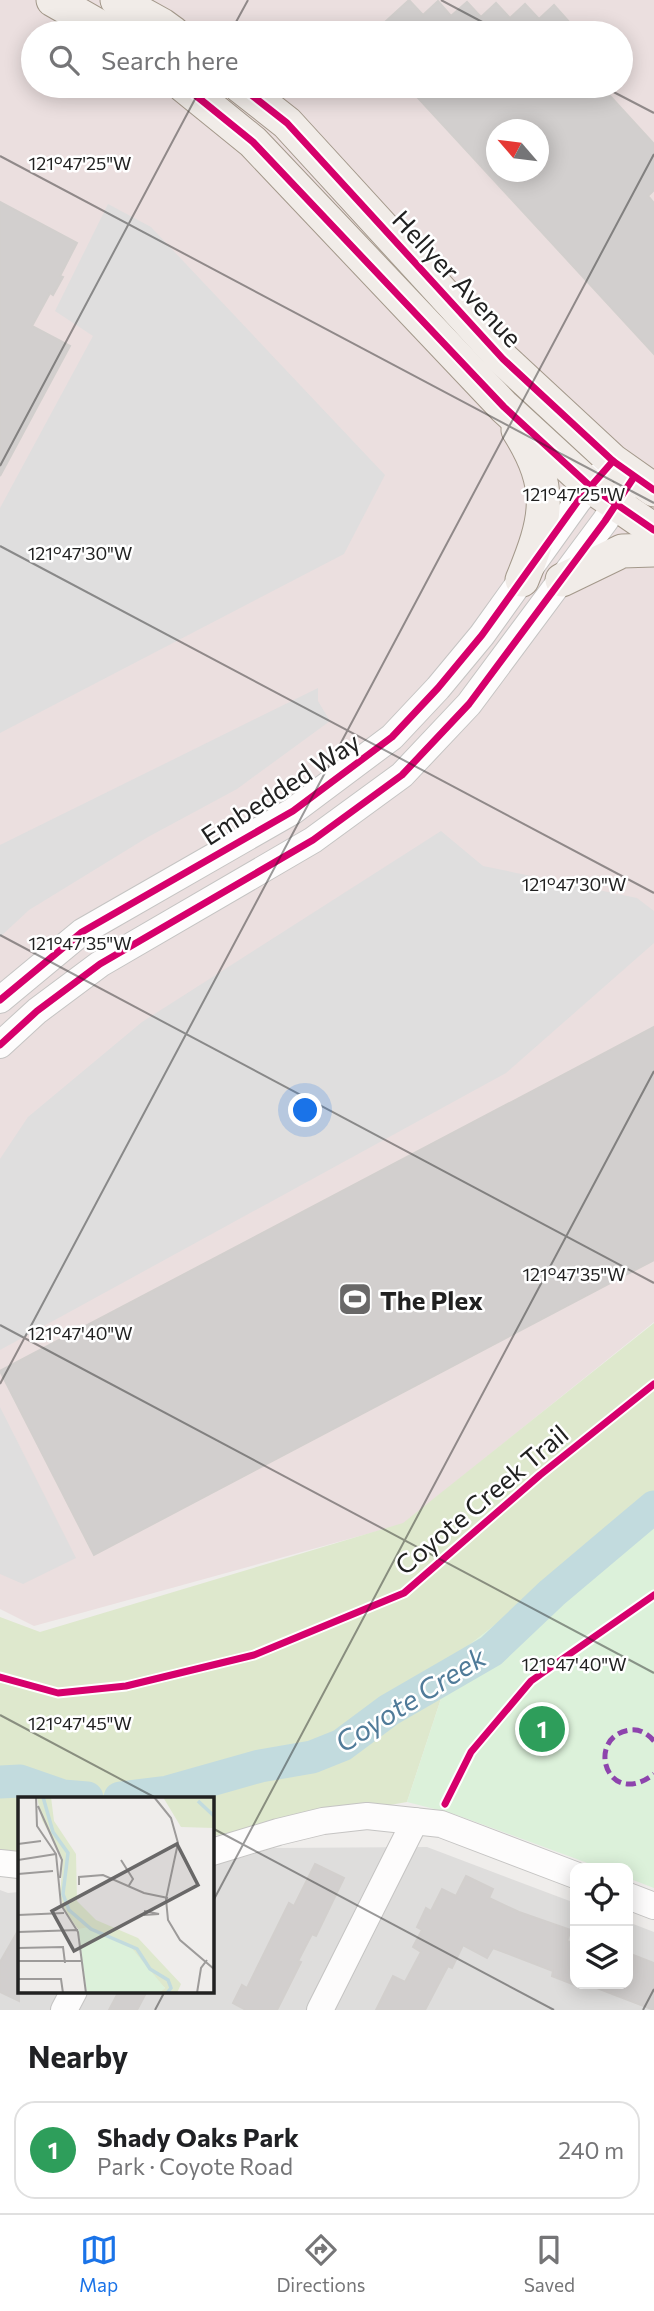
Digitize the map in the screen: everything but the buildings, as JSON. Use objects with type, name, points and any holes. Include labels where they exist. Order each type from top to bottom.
[{"type":"main road","points":[[53,0],[89,21]]},
{"type":"main road","points":[[117,0],[150,21]]},
{"type":"main road","points":[[199,98],[253,142],[504,407],[603,495],[654,530]]},
{"type":"main road","name":"Hellyer Avenue","points":[[255,98],[287,123],[503,359],[634,476]]},
{"type":"main road","points":[[504,407],[534,455],[545,492],[538,540],[522,580]]},
{"type":"main road","points":[[562,580],[622,551],[654,550]]},
{"type":"street","name":"Embedded Way","points":[[0,1000],[82,932],[293,811],[379,749],[438,688],[482,635],[522,580],[603,495],[634,476]]},
{"type":"street","name":"Embedded Way","points":[[0,1045],[37,1011],[100,964],[313,841],[402,775],[470,704],[562,580],[603,495]]},
{"type":"street","points":[[214,1851],[323,1821],[367,1816],[441,1824],[570,1873]]},
{"type":"street","points":[[320,2010],[415,1821]]},
{"type":"street","points":[[0,1863],[18,1865]]},
{"type":"street","points":[[633,1898],[654,1906]]},
{"type":"street","points":[[64,2010],[73,1993]]},
{"type":"shaded area","points":[[0,0],[654,0],[654,1322],[403,1524],[34,1626],[0,1609]]},
{"type":"shaded area","points":[[108,204],[151,227],[385,475],[344,554],[0,733],[0,508],[93,336],[55,311]]},
{"type":"shaded area","points":[[318,688],[318,701],[330,721],[237,789],[148,837],[29,910],[0,937],[0,845]]},
{"type":"shaded area","points":[[441,831],[483,866],[637,898],[654,911],[654,943],[506,1073],[0,1350],[0,1159],[28,1117],[142,1022]]},
{"type":"shaded area","points":[[0,1407],[76,1558],[23,1584],[0,1574]]},
{"type":"shaded area","points":[[427,1847],[570,1901],[570,1989],[633,1989],[633,1924],[654,1932],[654,2010],[0,2010],[0,1890],[18,1892],[18,1993],[214,1993],[214,1865],[274,1848]]},
{"type":"green space","points":[[654,1323],[654,1502],[455,1656],[407,1802],[214,1836],[214,1797],[18,1797],[18,1852],[0,1851],[0,1617],[40,1632],[403,1523]]},
{"type":"green space","points":[[654,1500],[654,1888],[633,1880],[633,1863],[587,1863],[454,1814],[407,1802],[455,1656]]},
{"type":"waterway","name":"Coyote Creek","points":[[128,1797],[168,1792],[260,1766],[312,1757],[342,1745],[389,1710],[491,1651],[552,1593],[654,1507]]},
{"type":"waterway","name":"Coyote Creek","points":[[0,1782],[20,1781],[63,1796],[75,1797]]},
{"type":"marked path","points":[[654,1741],[644,1732],[631,1730],[617,1735],[608,1744],[605,1756],[607,1768],[613,1778],[624,1783],[637,1783],[654,1774]]},
{"type":"cycle path","points":[[199,98],[253,142],[504,407],[590,486],[654,530]]},
{"type":"cycle path","points":[[255,98],[287,123],[503,359],[613,461],[654,490]]},
{"type":"cycle path","points":[[0,1000],[82,932],[293,811],[392,737],[482,635],[578,501],[613,461]]},
{"type":"cycle path","points":[[0,1045],[37,1011],[100,964],[313,840],[402,775],[469,704],[605,521],[634,477]]},
{"type":"cycle path","name":"Coyote Creek Trail","points":[[0,1677],[58,1693],[126,1686],[254,1655],[404,1593],[540,1475],[654,1384]]},
{"type":"cycle path","points":[[445,1804],[471,1752],[531,1681],[654,1595]]},
{"type":"place","name":"The Plex","points":[[355,1299]]},
{"type":"place","name":"Shady Oaks Park","points":[[542,1729]]}]
